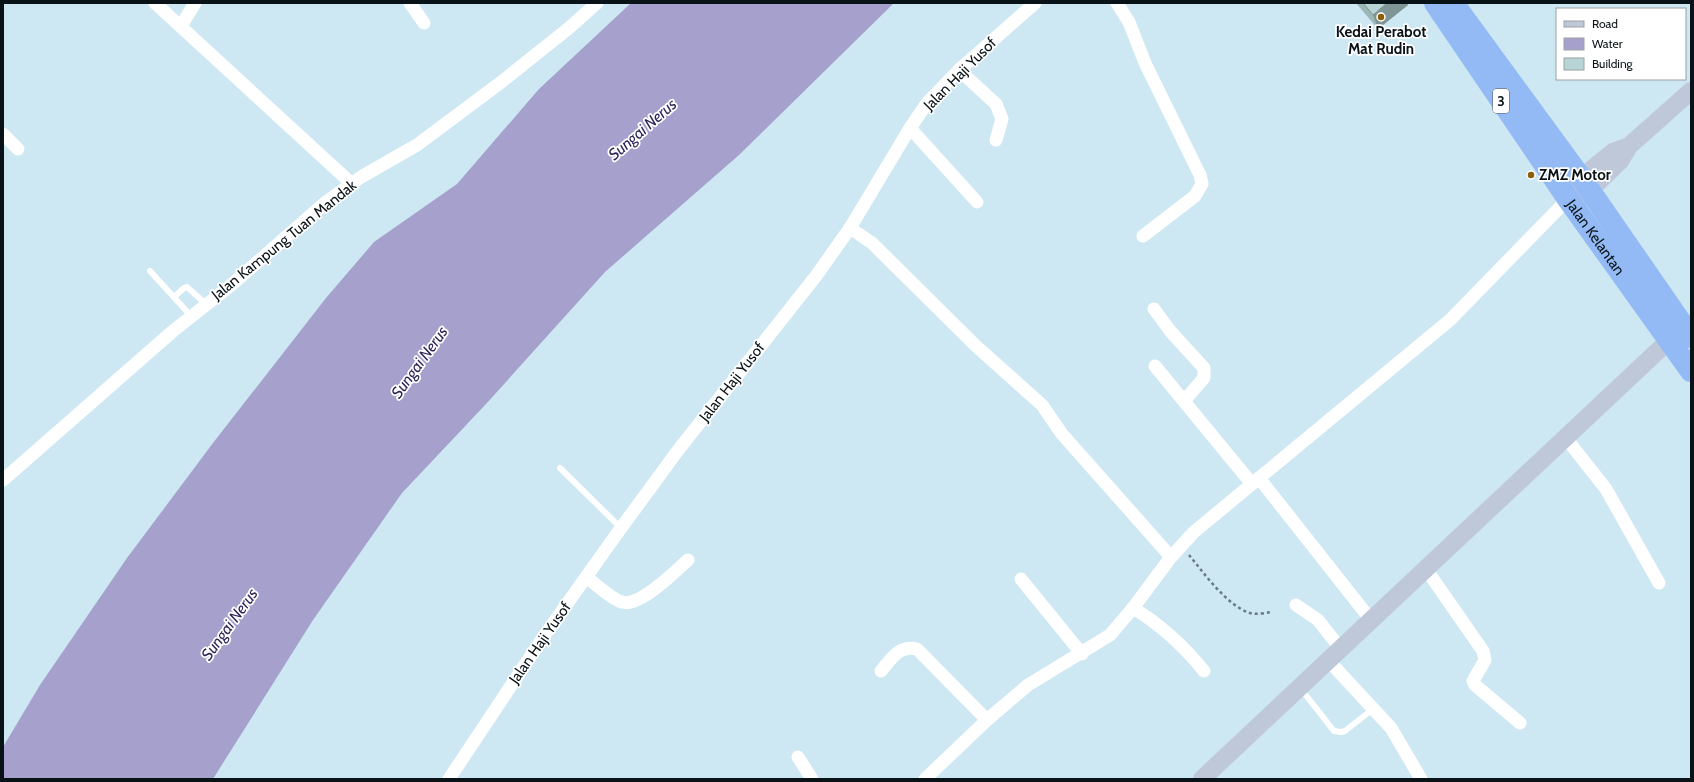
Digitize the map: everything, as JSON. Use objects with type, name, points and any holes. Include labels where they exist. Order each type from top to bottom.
[{"type":"highway","name":"Jalan Kelantan","points":[[1435,3],[1568,199],[1681,335]]},
{"type":"highway","name":"Jalan Kelantan","points":[[1453,3],[1586,184],[1681,335],[1691,371]]},
{"type":"main road","points":[[1568,199],[1574,184],[1586,184],[1620,161],[1629,146],[1691,91]]},
{"type":"main road","points":[[1202,779],[1565,437],[1681,335]]},
{"type":"street","points":[[156,3],[352,184]]},
{"type":"street","points":[[181,26],[195,3]]},
{"type":"street","points":[[410,3],[424,23]]},
{"type":"street","name":"Jalan Kampung Tuan Mandak","points":[[3,480],[191,316],[230,286],[326,202],[352,184],[424,140],[523,65],[597,3]]},
{"type":"street","name":"Jalan Haji Yusof","points":[[449,779],[544,636],[621,528],[679,449],[816,276],[850,228],[910,128],[927,103],[959,70],[1035,3]]},
{"type":"street","points":[[1117,3],[1128,22],[1145,63],[1200,175],[1202,184],[1195,196],[1143,236]]},
{"type":"street","points":[[959,70],[996,104],[1002,119],[996,140]]},
{"type":"street","points":[[910,128],[977,202]]},
{"type":"street","points":[[3,134],[18,149]]},
{"type":"street","points":[[925,779],[987,720],[1028,685],[1082,654],[1110,635],[1133,608],[1171,557],[1194,532],[1450,320],[1568,199]]},
{"type":"street","points":[[850,228],[872,243],[976,346],[1042,405],[1062,434],[1171,557]]},
{"type":"street","points":[[1154,309],[1171,332],[1204,368],[1204,378],[1184,401]]},
{"type":"street","points":[[1155,366],[1184,401],[1256,481],[1371,620]]},
{"type":"street","points":[[1565,437],[1606,489],[1660,583]]},
{"type":"street","points":[[586,577],[620,602],[632,602],[645,597],[688,560]]},
{"type":"street","points":[[1426,569],[1483,651],[1485,660],[1473,681],[1475,685],[1520,723]]},
{"type":"street","points":[[1021,580],[1082,654]]},
{"type":"street","points":[[1296,605],[1318,620],[1334,654],[1373,709],[1391,728],[1421,779]]},
{"type":"street","points":[[1133,608],[1164,629],[1190,654],[1204,671]]},
{"type":"street","points":[[881,671],[895,653],[909,647],[917,649],[987,720]]},
{"type":"street","points":[[798,757],[812,779]]},
{"type":"lane","points":[[150,271],[191,316]]},
{"type":"lane","points":[[174,297],[187,287],[206,304]]},
{"type":"lane","points":[[560,468],[621,528]]},
{"type":"lane","points":[[1300,687],[1334,730],[1340,732],[1345,731],[1373,709]]},
{"type":"path","points":[[1181,546],[1227,598],[1241,609],[1251,614],[1271,612]]},
{"type":"water","name":"Sungai Nerus","points":[[631,3],[894,3],[739,155],[605,272],[486,404],[402,493],[313,620],[213,779],[3,779],[3,747],[40,685],[127,558],[213,443],[326,298],[374,242],[457,184],[539,89]]},
{"type":"building","points":[[1363,3],[1387,3],[1373,15]]},
{"type":"place","name":"Kedai Perabot Mat Rudin","points":[[1381,17]]},
{"type":"place","name":"ZMZ Motor","points":[[1531,175]]}]
